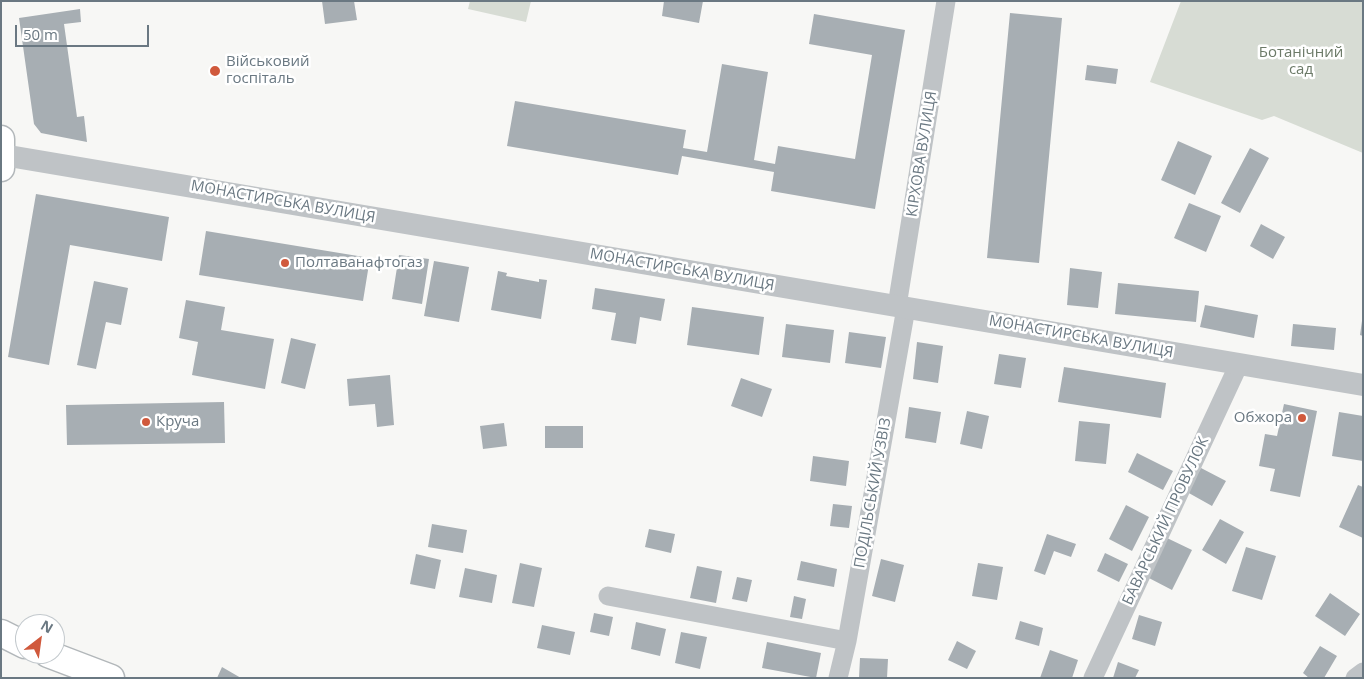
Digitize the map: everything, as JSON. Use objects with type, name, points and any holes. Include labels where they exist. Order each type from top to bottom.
[{"type":"main road","points":[[1,633],[15,640]]},
{"type":"main road","points":[[65,661],[110,678]]},
{"type":"street","name":"КІРХОВА ВУЛИЦЯ","points":[[902,307],[946,1]]},
{"type":"street","name":"МОНАСТИРСЬКА ВУЛИЦЯ","points":[[2,154],[1363,385]]},
{"type":"street","name":"ПОДІЛЬСЬКИЙ УЗВІЗ","points":[[838,678],[847,641],[902,307]]},
{"type":"street","name":"БАВАРСЬКИЙ ПРОВУЛОК","points":[[1093,678],[1239,364]]},
{"type":"street","points":[[608,596],[847,641]]},
{"type":"street","points":[[1355,678],[1363,672]]},
{"type":"green space","points":[[470,1],[531,1],[526,22],[468,9]]},
{"type":"green space","name":"Ботанічний сад","points":[[1181,1],[1363,1],[1363,153],[1274,116],[1262,120],[1150,82]]},
{"type":"building","points":[[322,1],[354,1],[357,20],[325,24]]},
{"type":"building","points":[[664,1],[703,1],[699,23],[662,16]]},
{"type":"building","points":[[80,9],[81,22],[64,24],[77,117],[84,116],[87,142],[41,133],[34,124],[19,18]]},
{"type":"building","points":[[1010,13],[1062,18],[1039,263],[987,258]]},
{"type":"building","points":[[814,14],[905,30],[875,209],[771,191],[774,172],[682,156],[678,175],[507,146],[515,101],[686,130],[683,148],[707,152],[722,64],[768,72],[754,160],[775,164],[778,146],[855,159],[872,55],[809,44]]},
{"type":"building","points":[[1087,65],[1118,69],[1116,84],[1085,80]]},
{"type":"building","points":[[1178,141],[1212,156],[1195,195],[1161,180]]},
{"type":"building","points":[[1250,148],[1269,158],[1240,213],[1221,203]]},
{"type":"building","points":[[36,194],[169,217],[162,261],[70,245],[49,365],[8,357]]},
{"type":"building","points":[[1189,203],[1221,216],[1206,252],[1174,238]]},
{"type":"building","points":[[1261,224],[1285,237],[1273,259],[1250,246]]},
{"type":"building","name":"Полтаванафтогаз","points":[[206,231],[370,258],[363,301],[199,275]]},
{"type":"building","points":[[399,255],[429,259],[422,304],[392,299]]},
{"type":"building","points":[[434,261],[469,267],[459,322],[424,316]]},
{"type":"building","points":[[1070,268],[1102,272],[1098,308],[1067,305]]},
{"type":"building","points":[[498,271],[507,273],[506,276],[539,282],[539,279],[547,280],[541,319],[491,310]]},
{"type":"building","points":[[94,281],[128,288],[121,325],[106,322],[96,369],[77,365]]},
{"type":"building","points":[[1118,283],[1199,291],[1196,322],[1115,314]]},
{"type":"building","points":[[595,288],[665,299],[661,321],[640,317],[636,344],[611,340],[616,313],[592,309]]},
{"type":"building","points":[[186,300],[225,307],[221,330],[274,339],[265,389],[192,375],[198,342],[179,338]]},
{"type":"building","points":[[1205,305],[1258,315],[1254,338],[1200,327]]},
{"type":"building","points":[[692,307],[764,317],[759,355],[687,345]]},
{"type":"building","points":[[1363,321],[1363,336],[1360,335]]},
{"type":"building","points":[[786,324],[834,330],[830,363],[782,357]]},
{"type":"building","points":[[1293,324],[1336,328],[1334,350],[1291,346]]},
{"type":"building","points":[[849,332],[886,337],[881,368],[845,363]]},
{"type":"building","points":[[291,338],[316,344],[305,389],[281,383]]},
{"type":"building","points":[[917,342],[943,346],[938,383],[913,379]]},
{"type":"building","points":[[999,354],[1026,358],[1021,388],[994,384]]},
{"type":"building","points":[[1064,367],[1166,383],[1161,418],[1058,402]]},
{"type":"building","points":[[390,375],[394,425],[377,427],[375,404],[349,406],[347,379]]},
{"type":"building","points":[[741,378],[772,389],[762,417],[731,406]]},
{"type":"building","points":[[224,402],[225,443],[67,445],[66,405]]},
{"type":"building","points":[[1284,404],[1317,411],[1300,497],[1270,491],[1275,469],[1259,466],[1265,434],[1277,436]]},
{"type":"building","points":[[909,407],[941,412],[936,443],[905,438]]},
{"type":"building","points":[[967,411],[989,416],[982,449],[960,444]]},
{"type":"building","points":[[1339,412],[1363,416],[1363,461],[1332,456]]},
{"type":"building","points":[[1079,421],[1110,424],[1106,464],[1075,461]]},
{"type":"building","points":[[504,423],[507,446],[483,449],[480,426]]},
{"type":"building","points":[[545,426],[583,426],[583,448],[545,448]]},
{"type":"building","points":[[1137,453],[1173,471],[1163,490],[1128,472]]},
{"type":"building","points":[[813,456],[849,461],[846,486],[810,481]]},
{"type":"building","points":[[1201,468],[1226,481],[1212,506],[1187,492]]},
{"type":"building","points":[[1358,485],[1363,487],[1363,538],[1339,527]]},
{"type":"building","points":[[833,504],[852,506],[849,528],[830,526]]},
{"type":"building","points":[[1126,505],[1149,517],[1132,551],[1109,539]]},
{"type":"building","points":[[1220,519],[1244,532],[1226,564],[1202,550]]},
{"type":"building","points":[[432,524],[467,530],[463,553],[428,547]]},
{"type":"building","points":[[649,529],[675,534],[671,553],[645,547]]},
{"type":"building","points":[[1047,534],[1076,544],[1071,557],[1054,551],[1045,575],[1034,571]]},
{"type":"building","points":[[1167,538],[1192,550],[1172,590],[1147,577]]},
{"type":"building","points":[[1246,547],[1276,556],[1262,600],[1232,591]]},
{"type":"building","points":[[1105,553],[1128,564],[1119,582],[1097,571]]},
{"type":"building","points":[[416,554],[441,560],[435,589],[410,584]]},
{"type":"building","points":[[881,559],[904,565],[895,602],[872,596]]},
{"type":"building","points":[[801,561],[837,569],[834,587],[797,580]]},
{"type":"building","points":[[520,563],[542,568],[534,607],[512,603]]},
{"type":"building","points":[[978,563],[1003,567],[997,600],[972,596]]},
{"type":"building","points":[[697,566],[722,571],[716,603],[690,598]]},
{"type":"building","points":[[465,568],[497,575],[492,603],[459,597]]},
{"type":"building","points":[[737,577],[752,580],[747,602],[732,599]]},
{"type":"building","points":[[1330,593],[1360,614],[1345,636],[1315,616]]},
{"type":"building","points":[[794,596],[806,599],[802,619],[790,617]]},
{"type":"building","points":[[594,613],[613,617],[609,636],[590,632]]},
{"type":"building","points":[[1139,615],[1162,622],[1155,646],[1132,639]]},
{"type":"building","points":[[1020,621],[1043,628],[1039,646],[1015,639]]},
{"type":"building","points":[[636,622],[666,629],[660,656],[631,649]]},
{"type":"building","points":[[542,625],[575,632],[570,655],[537,648]]},
{"type":"building","points":[[681,632],[707,637],[700,669],[675,663]]},
{"type":"building","points":[[957,641],[976,651],[967,669],[948,660]]},
{"type":"building","points":[[767,642],[821,653],[816,678],[762,668]]},
{"type":"building","points":[[1320,646],[1337,656],[1324,678],[1309,678],[1303,673]]},
{"type":"building","points":[[1050,650],[1078,660],[1072,678],[1040,678]]},
{"type":"building","points":[[860,658],[888,659],[887,678],[859,678]]},
{"type":"building","points":[[1118,662],[1139,670],[1135,678],[1113,678]]},
{"type":"building","points":[[222,667],[241,678],[217,678]]},
{"type":"place","name":"Військовий госпіталь","points":[[215,71]]},
{"type":"place","name":"Полтаванафтогаз","points":[[285,263]]},
{"type":"place","name":"Обжора","points":[[1302,418]]},
{"type":"place","name":"Круча","points":[[146,422]]}]
